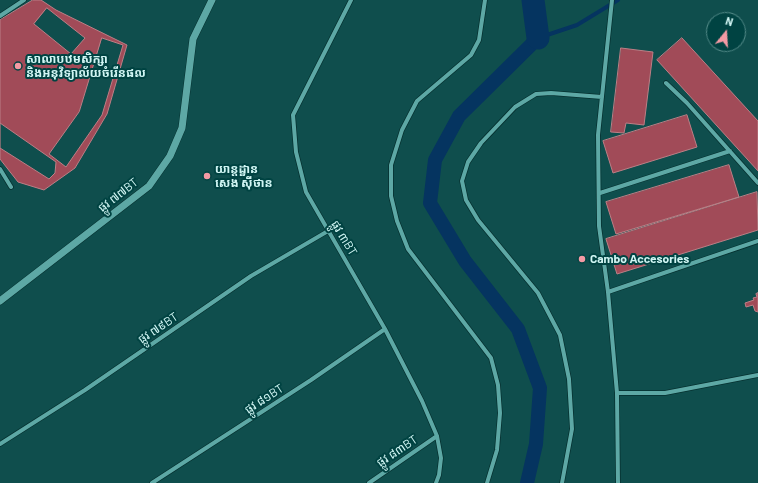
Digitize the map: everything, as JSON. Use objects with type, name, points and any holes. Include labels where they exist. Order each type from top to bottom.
[{"type":"street","points":[[0,16],[24,0]]},
{"type":"street","name":"ផ្លូវ ៧៧BT","points":[[0,301],[149,186],[170,156],[182,128],[193,39],[212,0]]},
{"type":"street","name":"ផ្លូវ ៣BT","points":[[351,0],[293,115],[296,152],[306,192],[385,329],[422,401],[437,436],[441,458],[439,475],[436,483]]},
{"type":"street","points":[[485,0],[479,40],[471,55],[417,101],[402,130],[391,165],[391,196],[396,221],[408,249],[492,358],[498,385],[500,413],[497,450],[488,483]]},
{"type":"street","points":[[612,0],[598,135],[600,193],[599,226],[608,292],[617,393],[618,483]]},
{"type":"street","points":[[666,83],[687,103],[758,183]]},
{"type":"street","points":[[562,483],[572,428],[569,379],[560,335],[538,293],[478,220],[466,200],[462,181],[468,162],[481,143],[515,107],[536,94],[551,93],[602,96]]},
{"type":"street","points":[[600,193],[730,151]]},
{"type":"street","points":[[0,168],[11,186]]},
{"type":"street","name":"ផ្លូវ ៧៩BT","points":[[0,444],[85,390],[251,276],[328,231]]},
{"type":"street","points":[[608,292],[758,241]]},
{"type":"street","name":"ផ្លូវ ៨១BT","points":[[152,483],[311,380],[385,329]]},
{"type":"street","points":[[617,393],[665,393],[758,375]]},
{"type":"street","name":"ផ្លូវ ៨៣BT","points":[[369,483],[437,436]]},
{"type":"building","points":[[33,0],[41,0],[56,10],[127,45],[107,114],[75,168],[44,190],[18,182],[0,159],[0,20]]},
{"type":"building","points":[[47,8],[85,38],[71,54],[34,24]]},
{"type":"building","points":[[102,38],[123,45],[102,115],[66,167],[49,154],[79,112]]},
{"type":"building","points":[[682,38],[758,121],[758,171],[657,60]]},
{"type":"building","points":[[621,48],[653,52],[644,125],[626,123],[624,133],[611,132]]},
{"type":"building","points":[[687,115],[697,147],[613,173],[603,141]]},
{"type":"building","points":[[0,123],[56,162],[55,173],[49,179],[0,148]]},
{"type":"building","points":[[729,165],[739,197],[616,234],[606,202]]},
{"type":"building","points":[[757,192],[758,230],[617,274],[606,239]]},
{"type":"building","points":[[758,293],[758,312],[755,311],[753,305],[746,307],[745,303],[754,300],[753,298],[757,297],[756,294]]},
{"type":"waterway","points":[[533,0],[538,38]]},
{"type":"waterway","points":[[538,38],[577,25],[618,0]]},
{"type":"waterway","points":[[527,483],[536,444],[540,388],[518,329],[465,261],[430,203],[435,160],[459,116],[538,38]]},
{"type":"place","name":"សាលាបឋមសិក្សា និងអនុវិទ្យាល័យចំរើនផល","points":[[18,66]]},
{"type":"place","name":"យាន្ដដ្ឋាន សេង ស៊ីថាន","points":[[207,176]]},
{"type":"place","name":"Cambo Accesories","points":[[582,259]]}]
